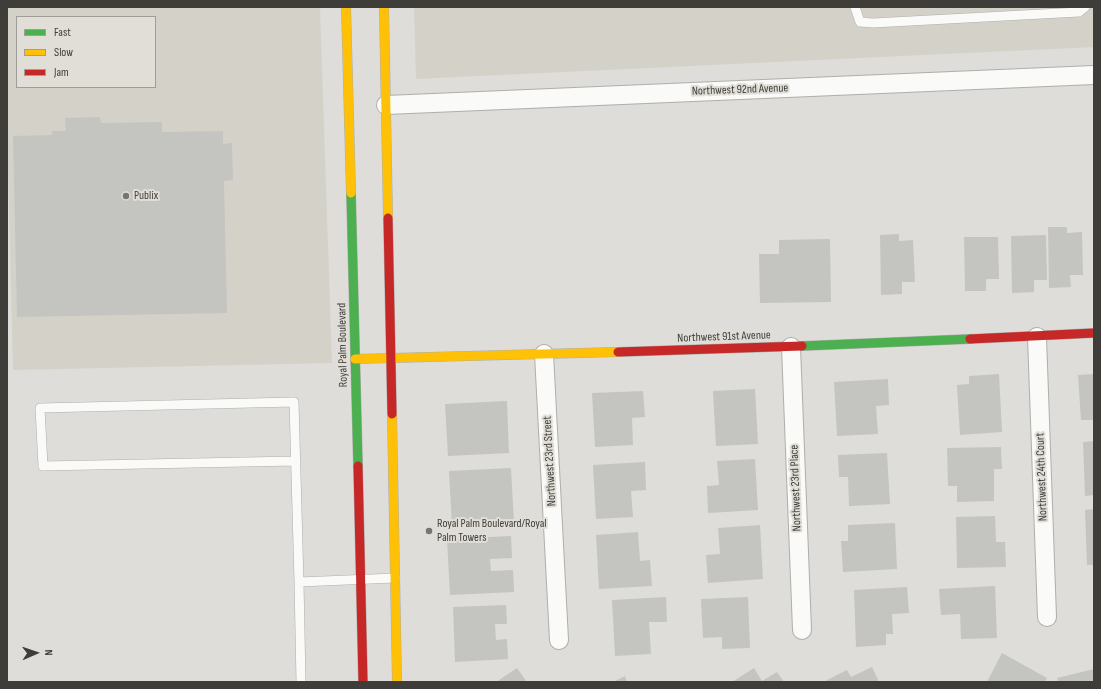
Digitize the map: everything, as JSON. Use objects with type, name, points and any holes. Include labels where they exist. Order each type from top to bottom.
[{"type":"main road","name":"Royal Palm Boulevard","points":[[346,7],[363,682]]},
{"type":"main road","points":[[384,7],[397,682]]},
{"type":"main road","name":"Northwest 91st Avenue","points":[[356,359],[791,347],[1037,337],[1094,333]]},
{"type":"street","name":"Northwest 92nd Avenue","points":[[386,105],[1094,75]]},
{"type":"street","name":"Northwest 24th Court","points":[[1037,337],[1047,617]]},
{"type":"street","name":"Northwest 23rd Place","points":[[791,347],[802,630]]},
{"type":"street","name":"Northwest 23rd Street","points":[[544,354],[559,640]]},
{"type":"lane","points":[[854,7],[860,22],[873,23],[1079,12],[1085,7]]},
{"type":"lane","points":[[296,461],[42,466],[40,408],[294,402],[296,461],[301,682]]},
{"type":"lane","points":[[299,582],[395,578]]},
{"type":"shaded area","points":[[7,7],[320,7],[332,363],[13,370],[7,130]]},
{"type":"shaded area","points":[[414,7],[1094,7],[1094,47],[416,79]]},
{"type":"building","points":[[100,117],[101,123],[162,122],[162,132],[223,131],[223,144],[232,143],[233,180],[224,181],[227,313],[17,317],[13,136],[52,135],[52,131],[66,131],[65,118]]},
{"type":"building","points":[[1048,227],[1067,227],[1067,233],[1082,232],[1083,275],[1070,275],[1071,287],[1049,288]]},
{"type":"building","points":[[899,234],[899,241],[913,240],[915,282],[902,282],[902,294],[881,295],[880,235]]},
{"type":"building","points":[[1046,235],[1047,280],[1034,280],[1034,292],[1012,293],[1011,236]]},
{"type":"building","points":[[964,237],[998,237],[999,279],[986,279],[986,291],[965,291]]},
{"type":"building","points":[[830,239],[831,302],[760,303],[759,254],[779,254],[779,240]]},
{"type":"building","points":[[999,374],[1002,432],[960,435],[957,385],[969,384],[969,376]]},
{"type":"building","points":[[1094,374],[1094,420],[1081,420],[1078,375]]},
{"type":"building","points":[[888,379],[889,405],[876,406],[878,434],[837,436],[834,382]]},
{"type":"building","points":[[755,389],[758,444],[716,446],[713,391]]},
{"type":"building","points":[[643,391],[645,417],[632,418],[633,445],[595,447],[592,393]]},
{"type":"building","points":[[507,401],[509,453],[448,456],[445,404]]},
{"type":"building","points":[[1094,441],[1094,495],[1085,496],[1083,442]]},
{"type":"building","points":[[1001,447],[1002,469],[994,469],[994,501],[957,502],[957,486],[948,486],[947,448]]},
{"type":"building","points":[[887,453],[890,504],[849,506],[848,477],[839,477],[838,455]]},
{"type":"building","points":[[755,459],[758,510],[708,513],[707,486],[719,485],[717,461]]},
{"type":"building","points":[[645,462],[646,490],[631,491],[633,517],[596,519],[593,465]]},
{"type":"building","points":[[511,468],[514,523],[452,526],[449,471]]},
{"type":"building","points":[[1094,509],[1094,565],[1087,565],[1085,510]]},
{"type":"building","points":[[995,516],[996,542],[1005,542],[1006,567],[957,568],[956,517]]},
{"type":"building","points":[[895,523],[897,569],[843,572],[841,541],[848,541],[848,525]]},
{"type":"building","points":[[760,525],[763,579],[708,583],[706,555],[720,554],[718,528]]},
{"type":"building","points":[[638,532],[640,561],[650,560],[652,586],[599,589],[596,535]]},
{"type":"building","points":[[511,536],[512,558],[490,559],[491,571],[513,570],[514,592],[450,595],[447,539]]},
{"type":"building","points":[[995,586],[997,638],[961,639],[960,614],[941,615],[939,589]]},
{"type":"building","points":[[907,587],[909,613],[892,614],[893,634],[886,634],[886,645],[856,647],[854,590]]},
{"type":"building","points":[[666,597],[667,622],[649,622],[651,654],[615,656],[612,600]]},
{"type":"building","points":[[748,597],[750,648],[722,649],[722,637],[703,638],[701,599]]},
{"type":"building","points":[[506,605],[507,624],[495,624],[496,640],[507,639],[508,659],[455,662],[453,607]]},
{"type":"building","points":[[1002,653],[1047,678],[1045,682],[987,682]]},
{"type":"building","points":[[872,667],[879,682],[825,681],[847,670],[851,677]]},
{"type":"building","points":[[517,668],[527,682],[496,682]]},
{"type":"building","points":[[754,668],[762,681],[777,672],[784,682],[732,682]]},
{"type":"building","points":[[1094,669],[1094,682],[1058,682],[1057,678]]},
{"type":"building","points":[[625,676],[627,682],[613,682]]},
{"type":"traffic: fast","points":[[351,193],[358,466]]},
{"type":"traffic: fast","points":[[802,346],[970,339]]},
{"type":"traffic: slow","points":[[346,7],[351,193]]},
{"type":"traffic: slow","points":[[384,7],[388,218]]},
{"type":"traffic: slow","points":[[355,359],[618,352]]},
{"type":"traffic: slow","points":[[392,414],[397,682]]},
{"type":"traffic: jam","points":[[388,218],[392,414]]},
{"type":"traffic: jam","points":[[970,339],[1094,333]]},
{"type":"traffic: jam","points":[[618,352],[802,346]]},
{"type":"traffic: jam","points":[[358,466],[363,682]]},
{"type":"place","name":"Publix","points":[[126,196]]},
{"type":"place","name":"Royal Palm Boulevard/Royal Palm Towers","points":[[429,531]]}]
